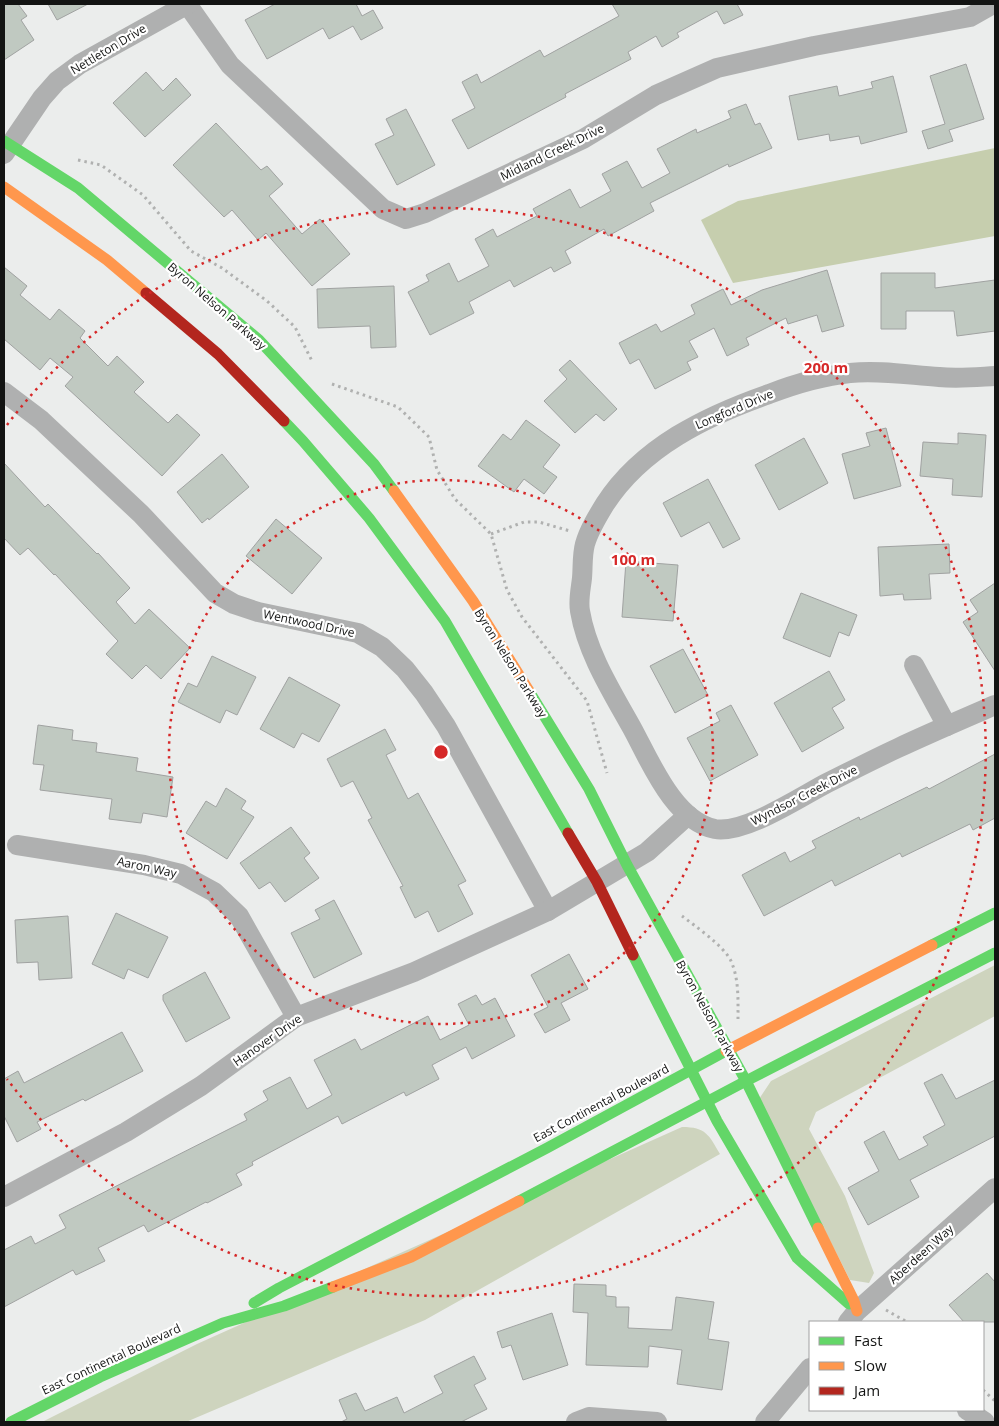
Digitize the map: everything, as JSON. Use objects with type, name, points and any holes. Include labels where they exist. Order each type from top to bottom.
[{"type":"street","name":"Midland Creek Drive","points":[[187,4],[230,65],[383,210],[406,219],[425,213],[583,139],[656,95],[717,68],[814,46],[970,17],[993,4]]},
{"type":"street","name":"Nettleton Drive","points":[[6,147],[42,98],[57,82],[80,64],[187,4]]},
{"type":"street","name":"Byron Nelson Parkway","points":[[6,147],[78,188],[259,340],[374,464],[472,601],[589,789],[627,865],[746,1080],[854,1301],[858,1318]]},
{"type":"street","points":[[4,187],[107,260],[218,354],[309,448],[369,518],[445,620],[597,882],[706,1101],[797,1258],[858,1318]]},
{"type":"street","name":"Longford Drive","points":[[688,815],[679,807],[664,786],[601,672],[584,631],[579,608],[585,545],[595,520],[616,488],[639,463],[668,442],[701,422],[751,400],[801,382],[849,373],[885,372],[943,378],[995,376]]},
{"type":"street","name":"Wentwood Drive","points":[[4,392],[41,420],[141,514],[215,593],[234,604],[258,612],[358,633],[382,647],[424,693],[446,726],[548,911]]},
{"type":"street","points":[[914,665],[947,726]]},
{"type":"street","name":"Wyndsor Creek Drive","points":[[688,815],[701,824],[717,829],[741,827],[900,747],[995,706]]},
{"type":"street","points":[[597,882],[647,852],[688,815]]},
{"type":"street","name":"Aaron Way","points":[[17,845],[144,865],[181,874],[214,892],[239,916],[296,1016]]},
{"type":"street","name":"Hanover Drive","points":[[4,1197],[126,1132],[202,1086],[296,1016],[414,972],[548,911],[597,882]]},
{"type":"street","name":"East Continental Boulevard","points":[[223,1323],[279,1288],[547,1148],[728,1050],[995,913]]},
{"type":"street","name":"East Continental Boulevard","points":[[11,1422],[100,1377],[223,1323],[284,1306],[411,1257],[563,1179],[746,1080],[995,953]]},
{"type":"street","name":"Aberdeen Way","points":[[858,1318],[995,1188]]},
{"type":"street","points":[[765,1422],[809,1369]]},
{"type":"street","points":[[968,1411],[985,1422]]},
{"type":"street","points":[[576,1422],[589,1417],[657,1422]]},
{"type":"path","points":[[491,534],[524,522],[539,522],[588,536]]},
{"type":"path","points":[[984,1391],[995,1402]]},
{"type":"green space","points":[[995,148],[995,236],[733,283],[701,220],[738,201]]},
{"type":"green space","points":[[995,965],[995,1016],[816,1112],[809,1129],[845,1196],[874,1273],[869,1283],[850,1280],[759,1099],[771,1081]]},
{"type":"green space","points":[[682,1127],[690,1127],[706,1133],[720,1154],[425,1320],[186,1422],[42,1422],[197,1344]]},
{"type":"building","points":[[4,4],[18,4],[27,16],[21,20],[34,40],[4,60]]},
{"type":"building","points":[[48,4],[88,4],[57,20]]},
{"type":"building","points":[[275,4],[356,4],[362,16],[373,10],[383,28],[361,40],[353,26],[329,39],[323,28],[267,59],[245,20]]},
{"type":"building","points":[[612,4],[737,4],[743,15],[724,24],[717,11],[677,33],[679,37],[662,47],[656,36],[628,52],[631,59],[565,94],[566,97],[468,149],[452,120],[475,108],[462,82],[477,74],[481,83],[540,50],[544,57],[619,16]]},
{"type":"building","points":[[966,64],[984,119],[949,130],[953,141],[928,149],[922,131],[945,124],[930,76]]},
{"type":"building","points":[[146,72],[163,91],[176,78],[191,95],[145,137],[113,103]]},
{"type":"building","points":[[893,76],[907,132],[861,144],[859,136],[830,141],[829,134],[798,140],[789,96],[837,86],[839,96],[873,88],[871,82]]},
{"type":"building","points":[[746,104],[755,125],[760,123],[772,148],[729,167],[728,164],[650,203],[654,211],[608,236],[604,229],[565,251],[571,263],[554,272],[551,267],[514,287],[510,280],[469,302],[474,313],[430,335],[408,292],[429,281],[426,275],[449,263],[458,282],[489,266],[475,239],[493,229],[497,237],[537,216],[533,209],[570,189],[580,208],[611,191],[602,174],[627,161],[642,188],[670,173],[657,149],[696,129],[697,133],[731,118],[728,111]]},
{"type":"building","points":[[406,109],[435,165],[397,185],[375,144],[394,135],[386,119]]},
{"type":"building","points":[[216,123],[261,170],[267,166],[283,184],[269,196],[302,234],[320,219],[350,254],[312,286],[266,233],[258,240],[232,210],[224,217],[173,165]]},
{"type":"building","points":[[4,267],[27,286],[20,295],[50,320],[59,309],[85,331],[80,338],[108,366],[117,356],[144,382],[134,392],[168,423],[177,414],[200,435],[162,476],[65,386],[73,377],[50,358],[40,370],[4,339]]},
{"type":"building","points":[[827,270],[844,326],[822,332],[817,315],[788,324],[786,318],[746,338],[749,345],[727,356],[714,328],[689,341],[698,357],[687,362],[691,370],[655,389],[639,359],[630,364],[619,343],[656,324],[661,332],[695,314],[691,305],[723,289],[731,305],[762,290]]},
{"type":"building","points":[[881,273],[935,273],[935,288],[995,280],[995,331],[957,336],[954,311],[906,311],[906,329],[881,329]]},
{"type":"building","points":[[394,286],[396,347],[371,348],[370,326],[318,328],[317,289]]},
{"type":"building","points":[[570,360],[617,409],[604,421],[596,414],[575,433],[544,401],[567,379],[559,370]]},
{"type":"building","points":[[526,420],[560,445],[543,467],[557,477],[544,494],[524,479],[514,492],[478,466],[503,434],[511,440]]},
{"type":"building","points":[[886,428],[901,486],[854,499],[842,454],[870,446],[866,433]]},
{"type":"building","points":[[958,433],[986,435],[982,497],[952,495],[953,479],[920,476],[923,442],[958,444]]},
{"type":"building","points":[[804,438],[828,483],[779,510],[755,465]]},
{"type":"building","points":[[222,454],[249,487],[209,520],[208,518],[202,523],[177,492]]},
{"type":"building","points":[[4,463],[45,507],[48,504],[98,553],[130,588],[116,602],[135,624],[149,609],[190,648],[161,679],[146,665],[132,679],[106,654],[118,641],[28,548],[20,555],[4,538]]},
{"type":"building","points":[[708,479],[740,539],[723,548],[709,522],[681,537],[663,503]]},
{"type":"building","points":[[276,519],[322,558],[292,594],[246,556]]},
{"type":"building","points":[[949,544],[950,573],[929,574],[931,599],[904,600],[903,594],[880,596],[878,547]]},
{"type":"building","points":[[626,561],[678,565],[673,621],[622,617]]},
{"type":"building","points":[[995,583],[995,671],[963,622],[978,612],[970,600]]},
{"type":"building","points":[[801,593],[857,615],[849,636],[839,632],[830,657],[783,638]]},
{"type":"building","points":[[683,649],[708,695],[675,713],[650,666]]},
{"type":"building","points":[[212,656],[256,677],[237,715],[226,710],[220,723],[178,702],[188,683],[197,687]]},
{"type":"building","points":[[829,671],[845,700],[832,708],[844,728],[802,752],[774,703]]},
{"type":"building","points":[[289,677],[340,705],[319,742],[302,733],[294,748],[260,729]]},
{"type":"building","points":[[731,705],[758,755],[710,781],[687,738],[720,721],[716,713]]},
{"type":"building","points":[[38,725],[73,730],[72,740],[97,743],[96,752],[138,758],[136,771],[173,777],[167,817],[143,813],[141,823],[109,819],[112,799],[40,790],[44,765],[33,764]]},
{"type":"building","points":[[385,729],[396,750],[386,755],[408,799],[418,793],[466,881],[458,885],[473,914],[438,932],[428,911],[415,918],[400,887],[403,886],[368,820],[372,818],[353,781],[341,787],[327,759]]},
{"type":"building","points":[[995,754],[995,818],[973,830],[970,824],[902,857],[900,853],[835,886],[832,880],[764,916],[742,875],[785,852],[790,862],[816,848],[812,841],[859,817],[860,820],[927,787],[929,789]]},
{"type":"building","points":[[226,788],[246,801],[241,809],[254,817],[227,859],[186,833],[206,801],[216,807]]},
{"type":"building","points":[[291,827],[310,853],[304,858],[319,878],[285,902],[270,882],[259,889],[240,863]]},
{"type":"building","points":[[334,900],[362,954],[314,978],[291,933],[320,919],[315,910]]},
{"type":"building","points":[[116,913],[168,937],[148,978],[128,969],[124,979],[92,964]]},
{"type":"building","points":[[68,916],[72,978],[39,980],[38,962],[17,963],[15,920]]},
{"type":"building","points":[[569,954],[588,989],[561,1003],[570,1020],[545,1033],[534,1014],[548,1007],[531,975]]},
{"type":"building","points":[[205,972],[230,1018],[186,1042],[163,1000],[163,995]]},
{"type":"building","points":[[476,995],[482,1005],[495,998],[515,1036],[472,1059],[466,1047],[432,1065],[439,1079],[406,1096],[404,1092],[342,1124],[338,1116],[252,1162],[253,1165],[236,1174],[242,1185],[148,1232],[144,1225],[98,1248],[105,1261],[76,1275],[73,1270],[4,1307],[4,1250],[31,1236],[35,1244],[66,1228],[59,1215],[247,1120],[244,1114],[268,1100],[263,1091],[290,1077],[307,1109],[332,1095],[314,1060],[355,1039],[361,1050],[428,1016],[440,1040],[469,1025],[458,1004]]},
{"type":"building","points":[[122,1032],[143,1071],[85,1101],[83,1099],[37,1122],[41,1129],[17,1142],[4,1116],[4,1079],[18,1071],[24,1083]]},
{"type":"building","points":[[942,1074],[956,1099],[995,1080],[995,1136],[910,1180],[919,1197],[868,1225],[848,1188],[879,1171],[864,1142],[884,1131],[899,1160],[928,1145],[923,1137],[945,1125],[924,1083]]},
{"type":"building","points":[[987,1273],[995,1282],[995,1322],[963,1321],[949,1305]]},
{"type":"building","points":[[574,1284],[606,1285],[606,1296],[616,1297],[616,1307],[629,1307],[628,1328],[672,1330],[676,1297],[714,1302],[708,1339],[729,1342],[722,1390],[677,1384],[682,1350],[649,1346],[648,1367],[586,1365],[588,1313],[573,1312]]},
{"type":"building","points":[[552,1313],[568,1365],[523,1380],[511,1345],[502,1348],[497,1332]]},
{"type":"building","points":[[474,1356],[486,1379],[474,1385],[487,1409],[461,1422],[341,1422],[347,1419],[339,1400],[356,1393],[365,1411],[397,1397],[404,1413],[443,1393],[434,1376]]},
{"type":"traffic: fast","points":[[4,141],[78,188],[259,340],[374,464],[394,491]]},
{"type":"traffic: fast","points":[[284,421],[369,518],[445,621],[568,833]]},
{"type":"traffic: fast","points":[[529,691],[589,789],[627,865],[746,1081],[818,1228]]},
{"type":"traffic: fast","points":[[932,945],[995,913]]},
{"type":"traffic: fast","points":[[519,1201],[746,1081],[995,953]]},
{"type":"traffic: fast","points":[[633,955],[717,1121],[797,1258],[849,1304]]},
{"type":"traffic: fast","points":[[254,1303],[726,1051]]},
{"type":"traffic: fast","points":[[11,1422],[100,1377],[223,1323],[284,1306],[333,1287]]},
{"type":"traffic: slow","points":[[4,187],[107,260],[146,293]]},
{"type":"traffic: slow","points":[[394,491],[473,601],[529,691]]},
{"type":"traffic: slow","points":[[726,1051],[932,945]]},
{"type":"traffic: slow","points":[[333,1287],[411,1257],[519,1201]]},
{"type":"traffic: slow","points":[[818,1228],[854,1301],[857,1311]]},
{"type":"traffic: jam","points":[[146,293],[218,354],[284,421]]},
{"type":"traffic: jam","points":[[568,833],[597,882],[633,955]]}]
